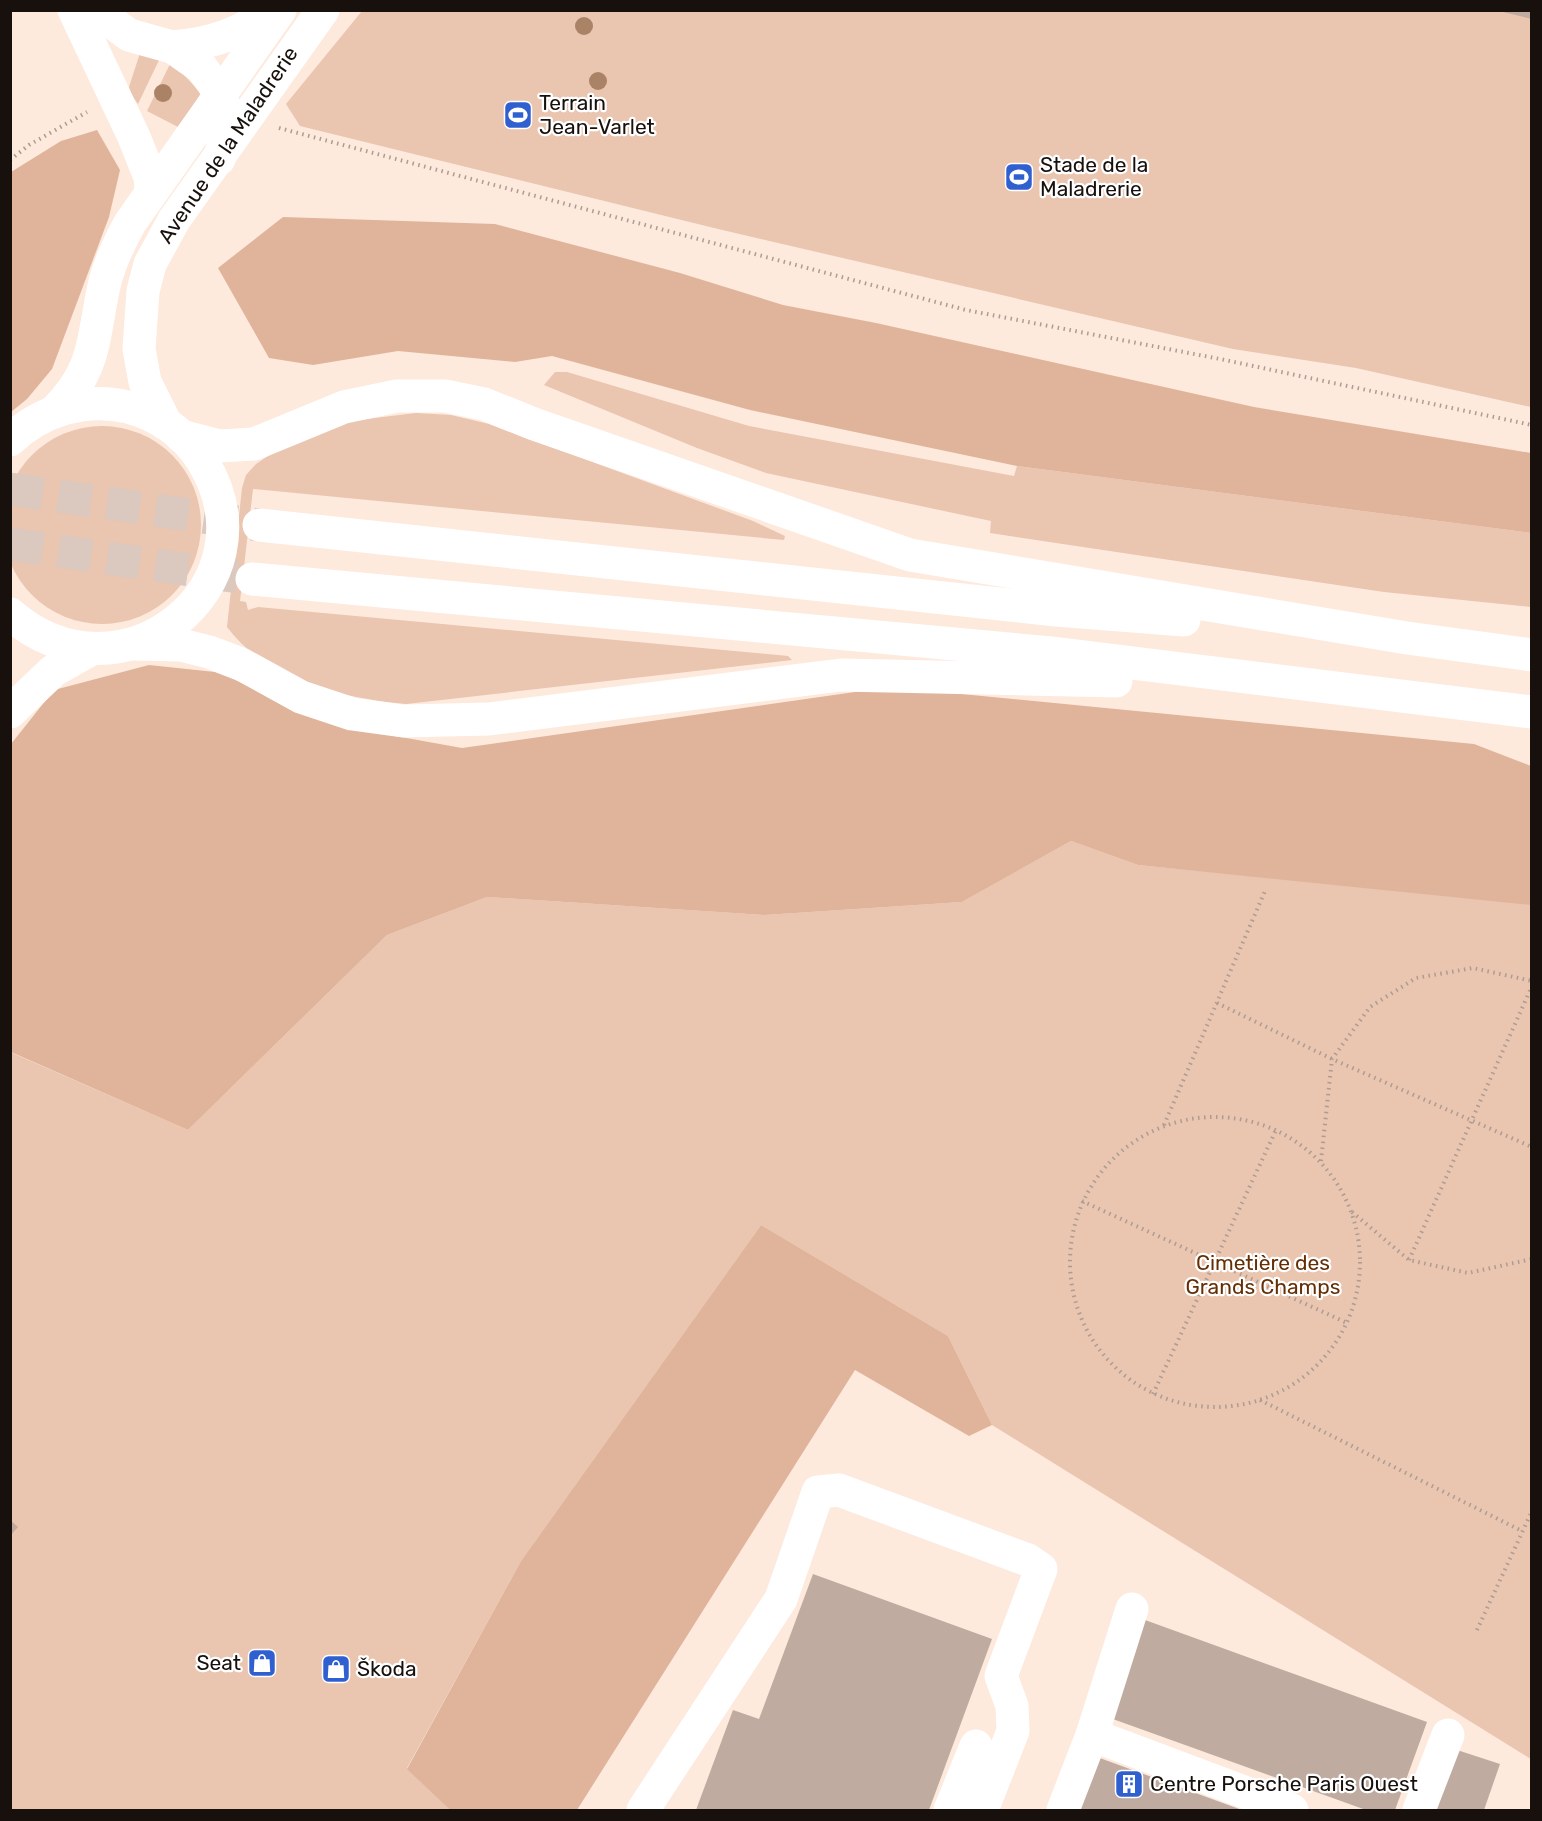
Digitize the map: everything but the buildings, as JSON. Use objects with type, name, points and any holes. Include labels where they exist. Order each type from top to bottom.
[{"type":"main road","points":[[74,10],[134,137],[150,177],[151,191]]},
{"type":"main road","points":[[95,10],[129,35],[172,47],[201,67],[220,93],[226,112],[227,132],[219,159]]},
{"type":"main road","points":[[172,47],[207,44],[242,31],[278,10]]},
{"type":"main road","name":"Avenue de la Maladrerie","points":[[54,412],[75,390],[94,346],[110,266],[117,245],[151,191],[278,10]]},
{"type":"main road","name":"Avenue de la Maladrerie","points":[[173,430],[152,398],[141,369],[138,332],[143,291],[150,264],[160,244],[323,10]]},
{"type":"main road","points":[[10,440],[28,425],[54,412],[81,405],[112,404],[137,410],[173,430],[219,446],[254,444],[344,407],[397,396],[445,396],[484,404],[544,428],[910,555],[1407,638],[1532,655]]},
{"type":"main road","points":[[10,614],[41,636],[65,645],[90,650],[134,644],[162,632],[191,607],[206,586],[219,550],[221,519],[215,488],[198,454],[173,430]]},
{"type":"main road","points":[[259,525],[1056,610],[1407,638]]},
{"type":"main road","points":[[252,579],[1051,653],[1532,712]]},
{"type":"main road","points":[[134,644],[181,645],[209,652],[241,664],[301,697],[352,714],[403,721],[489,719],[841,675],[1046,677],[1401,695]]},
{"type":"main road","points":[[10,712],[53,671],[90,650]]},
{"type":"main road","points":[[643,1810],[780,1599],[818,1492],[839,1490],[1028,1560],[1041,1569],[1000,1676],[1012,1706],[1013,1731],[982,1810]]},
{"type":"main road","points":[[1063,1810],[1092,1735],[1132,1609]]},
{"type":"main road","points":[[1092,1735],[1292,1810]]},
{"type":"main road","points":[[1419,1810],[1448,1735]]},
{"type":"main road","points":[[950,1810],[976,1746]]},
{"type":"path","points":[[10,160],[29,145],[114,97]]},
{"type":"path","points":[[246,119],[966,310],[1220,359],[1532,425]]},
{"type":"path","points":[[1164,1125],[1265,891]]},
{"type":"path","points":[[1320,1162],[1332,1059],[1370,1007],[1416,978],[1473,968],[1532,981]]},
{"type":"path","points":[[1409,1260],[1532,986]]},
{"type":"path","points":[[1216,1003],[1332,1059],[1532,1147]]},
{"type":"path","points":[[1201,1117],[1239,1119],[1276,1130],[1299,1144],[1320,1162],[1339,1186],[1352,1212],[1360,1249],[1359,1278],[1347,1323],[1325,1357],[1303,1376],[1260,1400],[1224,1407],[1188,1405],[1153,1394],[1116,1368],[1087,1333],[1071,1290],[1070,1245],[1082,1201],[1102,1169],[1130,1143],[1164,1125],[1201,1117]]},
{"type":"path","points":[[1153,1394],[1276,1130]]},
{"type":"path","points":[[1082,1201],[1347,1323]]},
{"type":"path","points":[[1352,1212],[1409,1260],[1468,1273],[1532,1259]]},
{"type":"path","points":[[1260,1400],[1522,1531]]},
{"type":"path","points":[[1477,1630],[1532,1511]]},
{"type":"green space","name":"Stade de la Maladrerie","points":[[362,11],[1531,11],[1531,407],[1356,368],[1233,349],[714,228],[300,126],[286,104]]},
{"type":"green space","points":[[141,50],[160,58],[138,104],[130,93],[129,87]]},
{"type":"green space","points":[[170,64],[201,93],[180,128],[147,111]]},
{"type":"green space","points":[[555,372],[567,372],[749,426],[1014,476],[1017,466],[1531,533],[1531,607],[1384,592],[990,533],[991,521],[766,473],[697,448],[544,385]]},
{"type":"green space","points":[[416,413],[451,415],[489,424],[753,521],[785,536],[784,540],[253,489],[240,601],[246,602],[248,610],[258,607],[788,656],[792,660],[406,704],[357,697],[308,684],[263,661],[244,646],[227,627],[242,488],[246,475],[256,464],[271,454],[350,421]]},
{"type":"green space","points":[[92,426],[112,426],[149,437],[179,462],[194,487],[201,515],[197,554],[190,572],[165,602],[149,613],[131,620],[112,624],[92,624],[55,613],[25,588],[14,572],[7,554],[3,535],[3,515],[14,478],[39,448],[55,437],[73,430]]},
{"type":"green space","name":"Cimetière des Grands Champs","points":[[1071,841],[1138,865],[1531,903],[1531,1759],[992,1425],[948,1336],[761,1225],[521,1561],[407,1768],[450,1810],[11,1810],[10,1052],[188,1130],[387,935],[487,897],[765,915],[962,902]]},
{"type":"shaded area","points":[[97,130],[120,170],[109,217],[52,369],[27,399],[11,412],[11,172],[61,141]]},
{"type":"shaded area","points":[[283,217],[495,224],[680,273],[783,305],[876,323],[1254,407],[1531,453],[1531,533],[1017,466],[750,410],[552,356],[515,362],[398,351],[313,365],[269,358],[218,268]]},
{"type":"shaded area","points":[[149,665],[215,672],[362,730],[462,748],[890,687],[1474,744],[1531,766],[1531,905],[1138,865],[1071,841],[962,902],[765,915],[487,897],[387,935],[188,1130],[11,1052],[11,744],[54,690]]},
{"type":"shaded area","points":[[761,1225],[948,1336],[992,1425],[969,1436],[855,1370],[577,1810],[450,1810],[407,1769],[521,1561]]},
{"type":"tunnel","points":[[10,489],[259,525]]},
{"type":"tunnel","points":[[10,544],[252,579]]},
{"type":"place","name":"Terrain Jean-Varlet","points":[[518,115]]},
{"type":"place","name":"Stade de la Maladrerie","points":[[1019,177]]},
{"type":"place","name":"Seat","points":[[262,1663]]},
{"type":"place","name":"Škoda","points":[[336,1669]]},
{"type":"place","name":"Centre Porsche Paris Ouest","points":[[1129,1784]]}]
